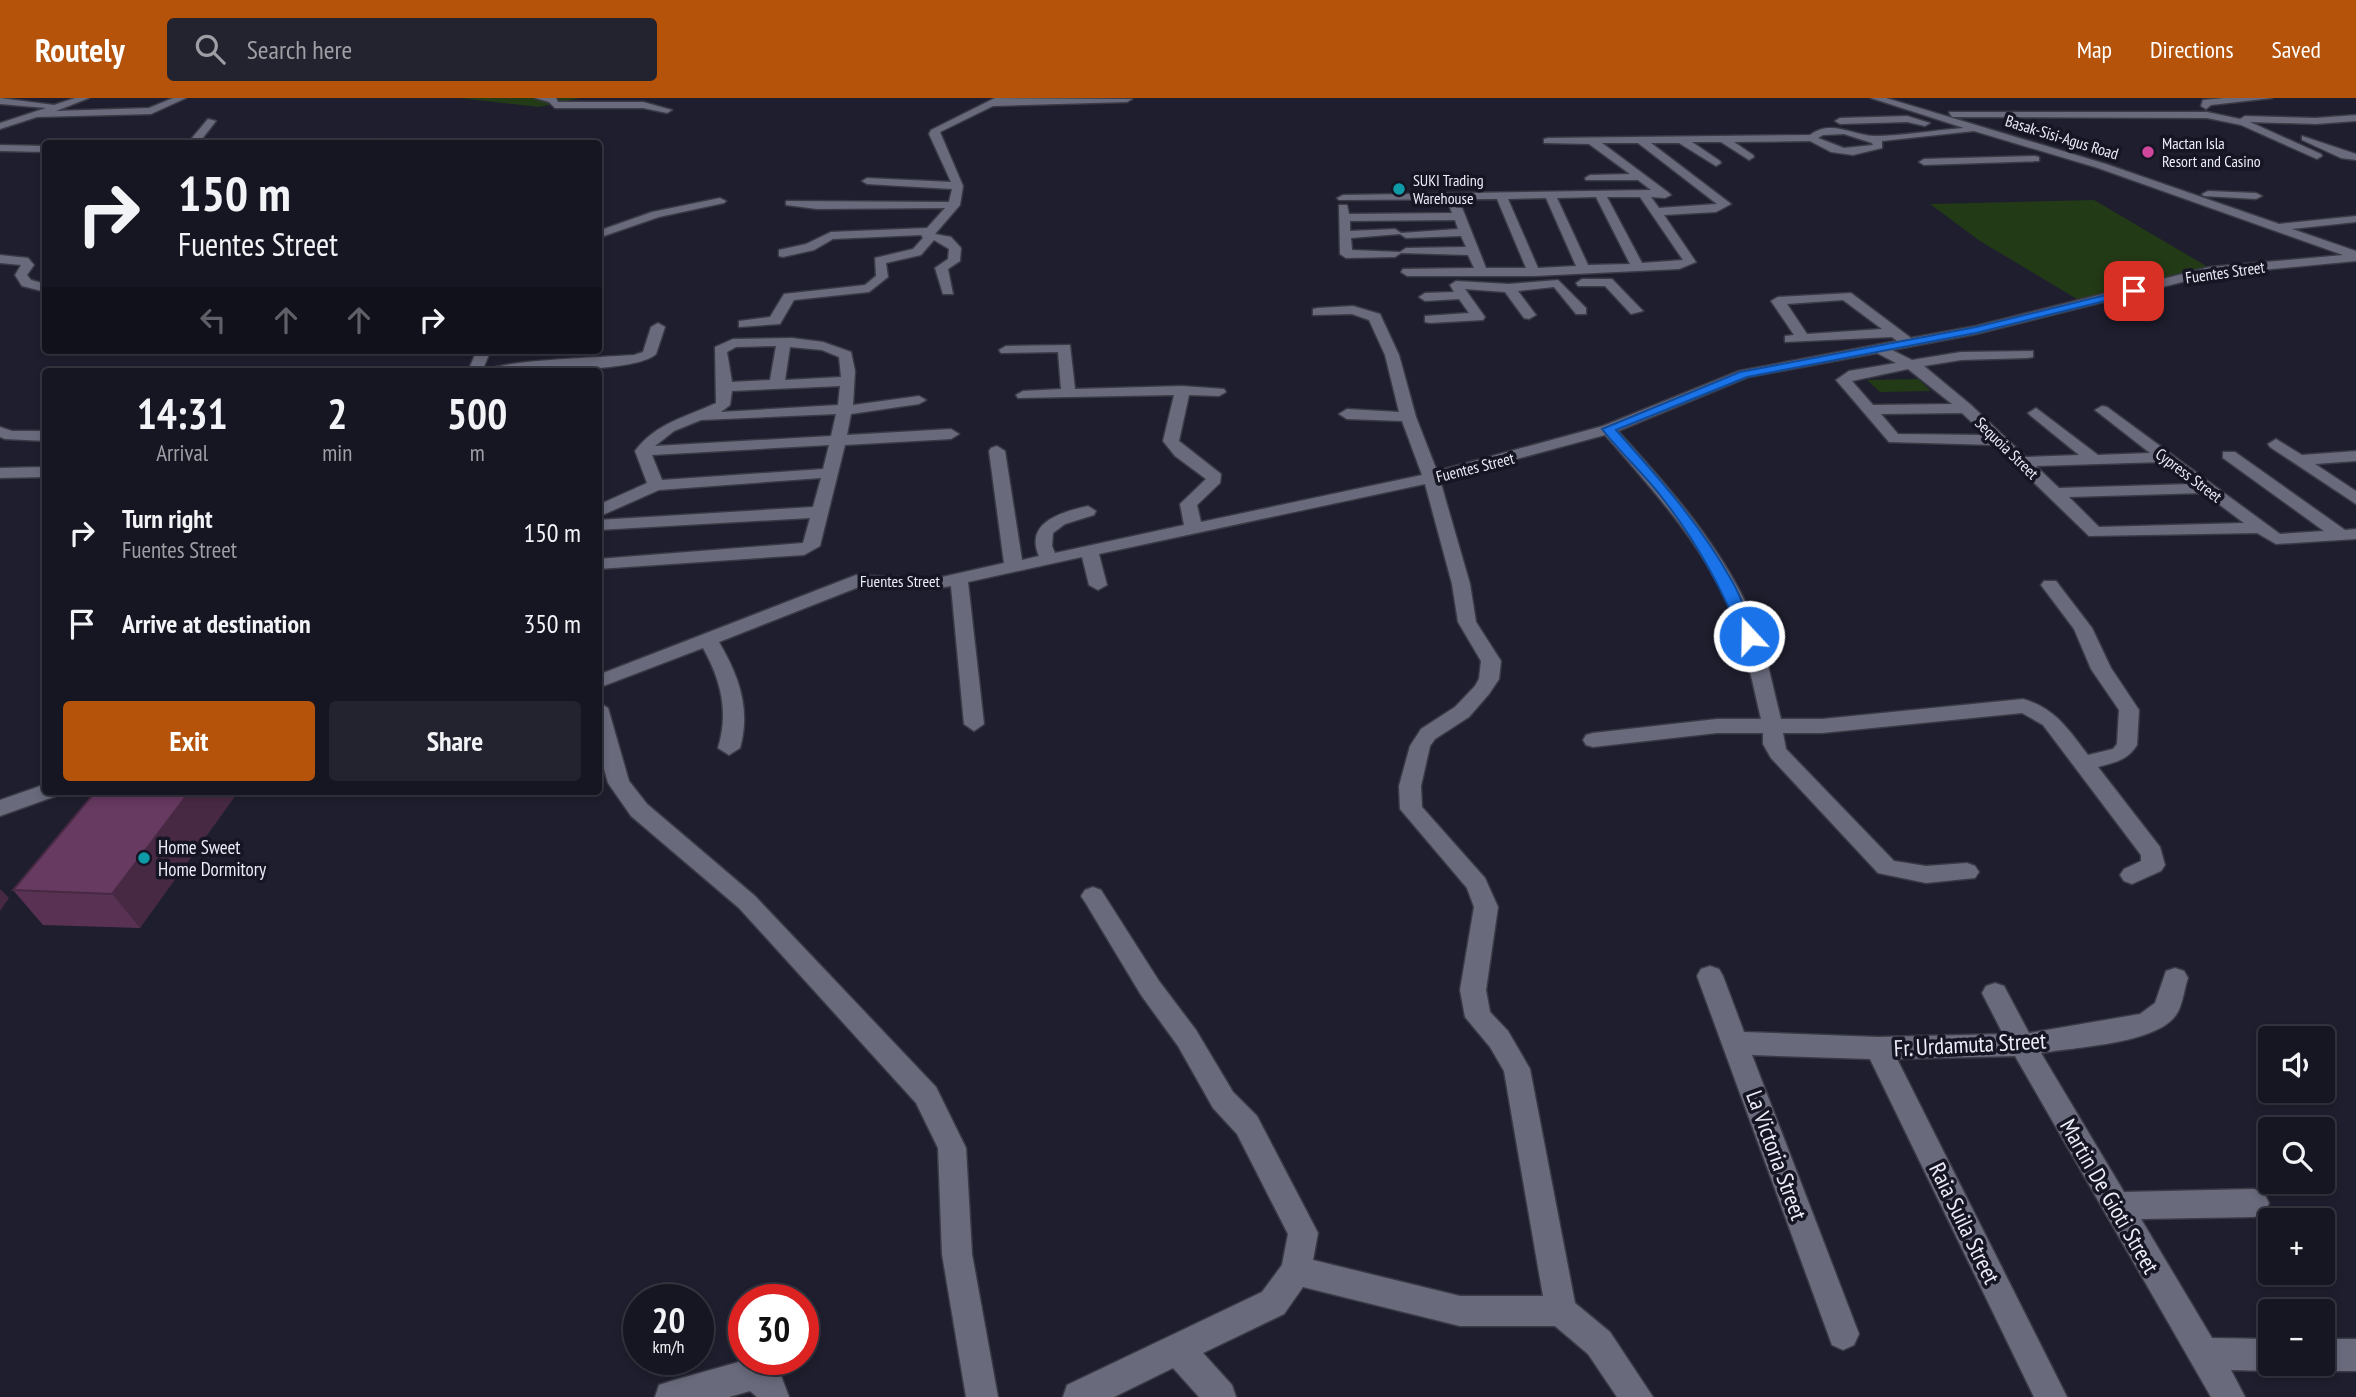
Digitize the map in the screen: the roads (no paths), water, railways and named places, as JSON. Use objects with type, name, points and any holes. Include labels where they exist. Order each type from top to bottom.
[{"type":"street","points":[[34,114],[150,111],[181,98]]},
{"type":"street","points":[[540,98],[552,100],[555,104],[643,105],[667,110]]},
{"type":"street","points":[[744,324],[775,321],[789,297],[869,288],[882,277],[880,261],[917,251],[928,242],[928,233],[954,205],[958,186],[934,134],[945,124],[1002,98]]},
{"type":"street","name":"Basak-Sisi-Agus Road","points":[[1876,98],[1937,116],[1972,130],[2189,195],[2356,256]]},
{"type":"street","points":[[2207,106],[2206,102],[2267,98]]},
{"type":"street","points":[[0,101],[55,102],[80,99]]},
{"type":"street","points":[[991,103],[1127,99]]},
{"type":"street","points":[[7,122],[34,114],[55,102]]},
{"type":"street","points":[[2150,114],[2140,107],[2207,106],[2242,119],[2316,121],[2356,118]]},
{"type":"street","points":[[1937,116],[2192,114],[2234,120],[2317,156]]},
{"type":"street","points":[[1845,131],[1838,118],[1913,120],[1953,132]]},
{"type":"street","points":[[1867,120],[1916,135],[1966,160]]},
{"type":"street","points":[[2266,120],[2346,156],[2356,157]]},
{"type":"street","points":[[195,140],[211,121]]},
{"type":"street","points":[[7,122],[57,122]]},
{"type":"street","points":[[1972,130],[1980,143]]},
{"type":"street","points":[[1878,138],[1972,130],[2035,158],[1924,162]]},
{"type":"street","points":[[1812,138],[1820,132],[1845,131],[1878,138],[1937,170]]},
{"type":"street","points":[[1548,141],[1812,138],[1829,147],[1860,151],[1876,148],[1879,144],[1878,138]]},
{"type":"street","points":[[1639,139],[1725,204],[1716,209],[1657,212]]},
{"type":"street","points":[[1680,139],[1716,163]]},
{"type":"street","points":[[1723,139],[1749,157]]},
{"type":"street","points":[[1765,139],[1786,152]]},
{"type":"street","points":[[1591,140],[1684,211]]},
{"type":"street","points":[[0,148],[42,149]]},
{"type":"street","points":[[1990,148],[2012,159]]},
{"type":"street","points":[[1590,178],[1638,177]]},
{"type":"street","points":[[867,181],[958,186]]},
{"type":"street","points":[[1473,251],[1346,254],[1343,196],[1662,193]]},
{"type":"street","points":[[1600,194],[1637,266]]},
{"type":"street","points":[[1407,272],[1531,272],[1690,262],[1643,194]]},
{"type":"street","points":[[1502,195],[1531,272],[1540,285]]},
{"type":"street","points":[[1550,195],[1583,268]]},
{"type":"street","points":[[2189,195],[2256,196]]},
{"type":"street","points":[[1452,196],[1481,271]]},
{"type":"street","points":[[602,234],[656,214],[720,201]]},
{"type":"street","points":[[790,203],[829,206],[954,205]]},
{"type":"street","points":[[1344,218],[1460,216]]},
{"type":"street","points":[[2278,226],[2356,219]]},
{"type":"street","points":[[1345,235],[1466,232]]},
{"type":"street","points":[[783,253],[810,247],[831,236],[928,233],[947,240],[955,248],[954,261],[941,268],[948,291]]},
{"type":"street","name":"Fuentes Street","points":[[602,680],[862,579],[933,584],[1194,530],[1430,478],[1608,429],[1744,374],[1886,342],[1909,343],[2041,316],[2210,271],[2356,256]]},
{"type":"street","points":[[0,259],[24,261],[27,265],[21,275],[26,283],[42,287]]},
{"type":"street","points":[[1430,319],[1478,317],[1456,285],[1508,288],[1608,282],[1636,311]]},
{"type":"street","points":[[1558,284],[1581,311]]},
{"type":"street","points":[[1508,288],[1529,315]]},
{"type":"street","points":[[1425,297],[1463,295]]},
{"type":"street","name":"Sequoia Street","points":[[1886,342],[1795,338],[1778,301],[1846,296],[1886,342],[1966,408],[2095,532],[2260,528]]},
{"type":"street","points":[[1318,312],[1353,310],[1375,317],[1392,355],[1408,416],[1425,455],[1461,584],[1467,622],[1491,662],[1489,679],[1482,690],[1462,712],[1428,734],[1420,746],[1409,786],[1411,809],[1477,884],[1486,907],[1473,990],[1478,1017],[1499,1039],[1517,1069],[1561,1311],[1599,1343],[1637,1397]]},
{"type":"street","points":[[506,368],[519,365],[548,367],[637,359],[649,354],[658,327]]},
{"type":"street","points":[[700,418],[723,405],[725,387],[720,350],[724,346],[733,343],[815,345],[843,354]]},
{"type":"street","points":[[777,385],[783,345]]},
{"type":"street","points":[[1006,350],[1065,348],[1068,392]]},
{"type":"street","points":[[824,361],[843,354]]},
{"type":"street","points":[[602,564],[806,549],[811,546],[843,410],[847,381],[843,354]]},
{"type":"street","points":[[1999,440],[1894,439],[1843,380],[1854,374],[1961,356],[2028,354]]},
{"type":"street","points":[[725,387],[847,381]]},
{"type":"street","points":[[1182,390],[1178,419],[1171,441],[1181,453],[1213,474],[1214,480],[1188,504],[1194,530]]},
{"type":"street","points":[[1023,395],[1182,390],[1219,392]]},
{"type":"street","points":[[643,451],[662,429],[700,418],[843,410],[919,400]]},
{"type":"street","points":[[1868,410],[1966,408]]},
{"type":"street","name":"Cypress Street","points":[[2102,410],[2276,539],[2349,535]]},
{"type":"street","points":[[2036,413],[2092,458]]},
{"type":"street","points":[[1347,414],[1408,416]]},
{"type":"street","points":[[1608,429],[1664,491],[1700,539],[1726,583],[1744,619],[1773,726],[1773,744],[1778,753],[1857,834],[1877,861],[1906,874],[1933,877],[1967,872]]},
{"type":"street","points":[[2,434],[42,436]]},
{"type":"street","points":[[643,451],[951,434]]},
{"type":"street","points":[[2276,444],[2354,496]]},
{"type":"street","points":[[643,451],[656,485]]},
{"type":"street","points":[[997,451],[1014,568]]},
{"type":"street","points":[[2229,455],[2349,535]]},
{"type":"street","points":[[2300,460],[2356,456]]},
{"type":"street","points":[[2021,461],[2164,457]]},
{"type":"street","points":[[0,473],[42,472]]},
{"type":"street","points":[[602,510],[656,485],[830,473]]},
{"type":"street","points":[[2055,493],[2207,488]]},
{"type":"street","points":[[1049,561],[1044,546],[1045,531],[1059,520],[1088,511]]},
{"type":"street","points":[[602,525],[819,512]]},
{"type":"street","points":[[1090,552],[1098,585]]},
{"type":"street","points":[[959,579],[974,724]]},
{"type":"street","points":[[2050,585],[2083,628],[2101,668],[2129,710],[2127,745],[2120,754],[2082,764]]},
{"type":"street","points":[[708,640],[728,672],[732,688],[734,735],[729,748]]},
{"type":"street","points":[[1593,740],[1717,726],[1822,726],[2023,706],[2050,720],[2152,853],[2153,865],[2132,875]]},
{"type":"street","points":[[602,722],[619,783],[639,810],[747,902],[926,1095],[941,1121],[952,1149],[957,1254],[982,1397]]},
{"type":"street","points":[[0,808],[42,793]]},
{"type":"street","points":[[1079,1397],[1273,1303],[1296,1270],[1303,1233],[1290,1203],[1247,1125],[1223,1100],[1187,1038],[1150,988],[1093,896]]},
{"type":"street","name":"La Victoria Street","points":[[1710,976],[1843,1334]]},
{"type":"street","name":"Fr. Urdamuta Street","points":[[1735,1043],[1878,1048],[2022,1045],[2147,1024],[2166,1009],[2175,978]]},
{"type":"street","name":"Martin De Gioti Street","points":[[1995,993],[2022,1045],[2229,1397]]},
{"type":"street","name":"Raia Suila Street","points":[[1878,1048],[2051,1397]]},
{"type":"street","points":[[2116,1206],[2254,1203]]},
{"type":"street","points":[[1296,1270],[1460,1311],[1561,1311]]},
{"type":"street","points":[[1178,1349],[1220,1397]]},
{"type":"street","points":[[2204,1354],[2258,1354]]},
{"type":"street","points":[[2335,1355],[2356,1355]]},
{"type":"street","points":[[671,1397],[753,1374],[769,1384],[773,1397]]},
{"type":"place","name":"Mactan Isla Resort and Casino","points":[[2148,152]]},
{"type":"place","name":"SUKI Trading Warehouse","points":[[1399,189]]},
{"type":"place","name":"Home Sweet Home Dormitory","points":[[144,858]]}]
